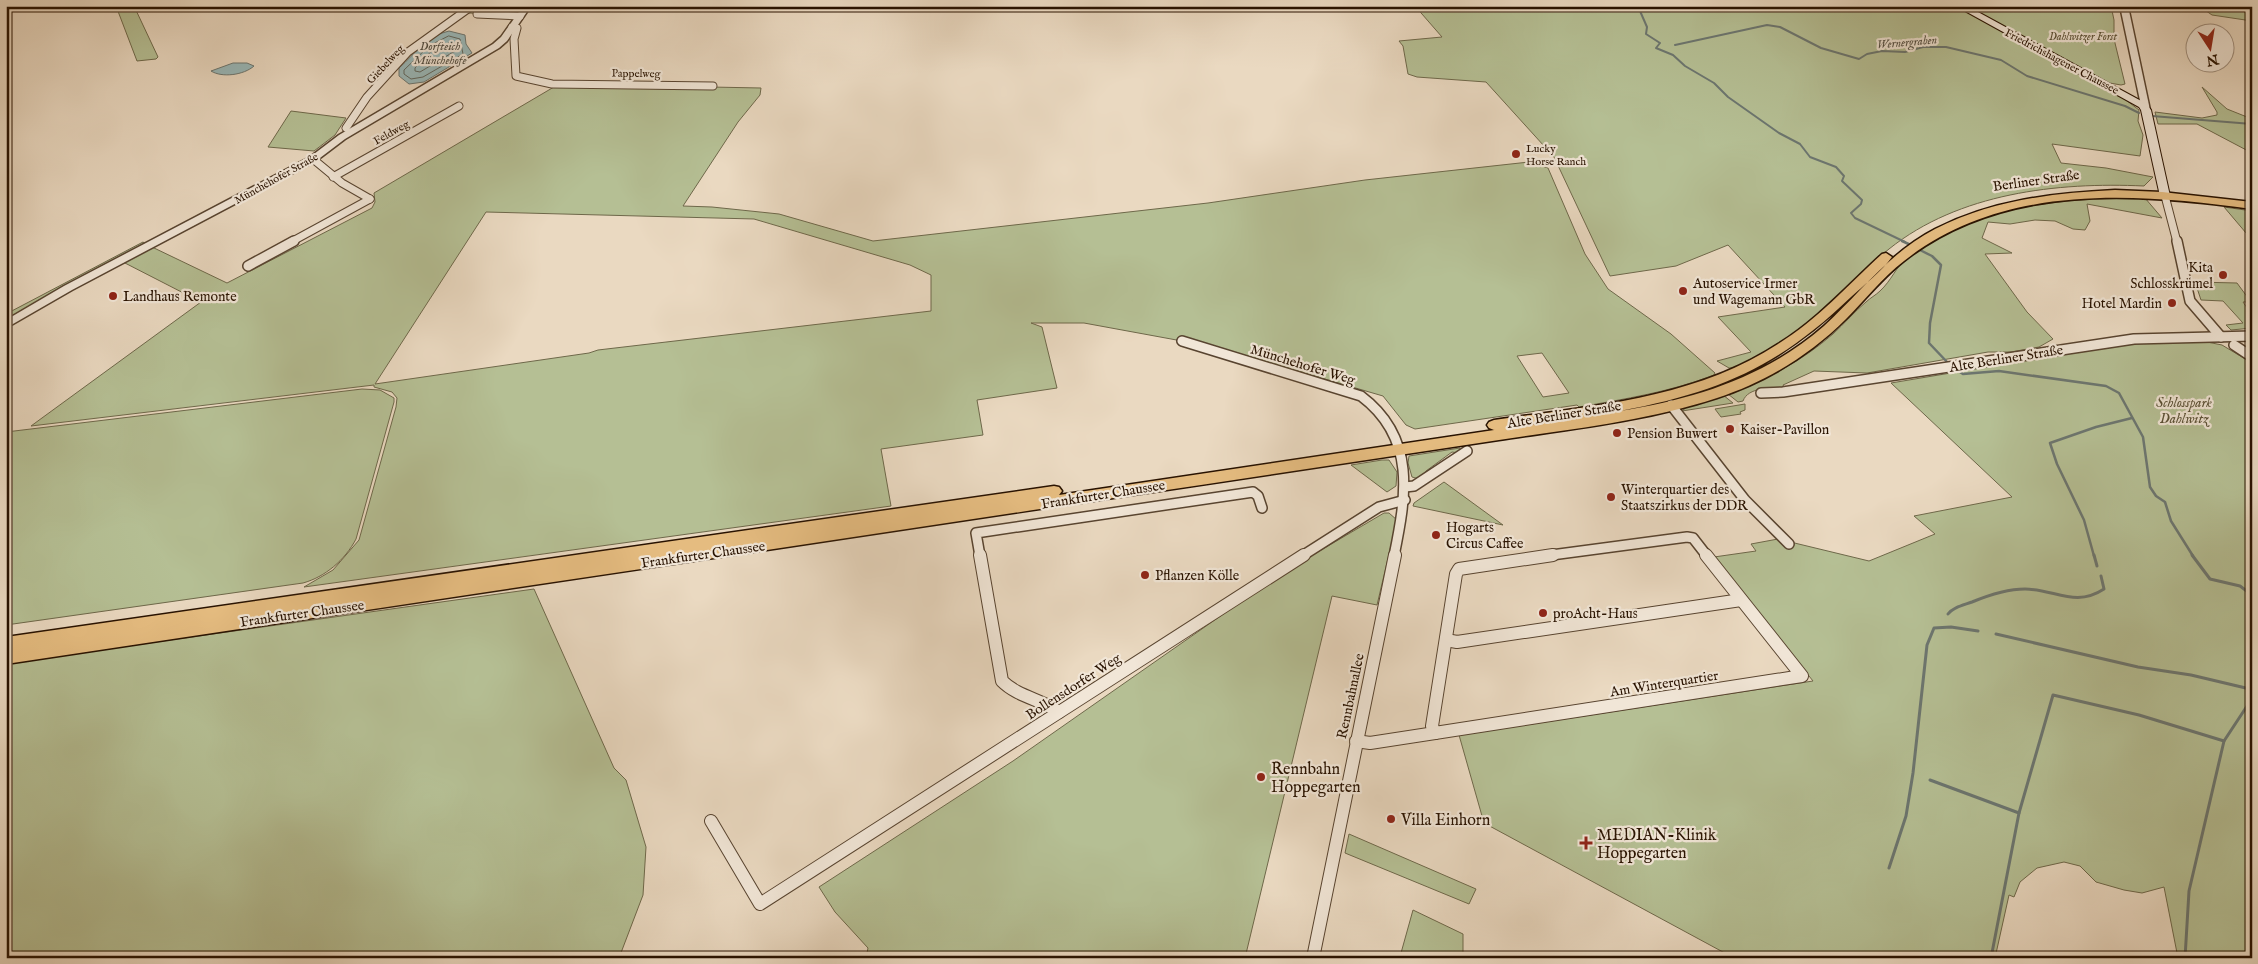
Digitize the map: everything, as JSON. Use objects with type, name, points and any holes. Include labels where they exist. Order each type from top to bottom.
[{"type":"main road","name":"Friedrichshagener Chaussee","points":[[1960,6],[2138,99],[2146,110],[2165,193]]},
{"type":"main road","name":"Berliner Straße","points":[[1736,380],[1770,370],[1809,344],[1828,328],[1897,254],[1920,238],[1976,216],[2030,202],[2077,196],[2165,193],[2252,200]]},
{"type":"main road","name":"Berliner Straße","points":[[2165,193],[2252,206]]},
{"type":"main road","name":"Alte Berliner Straße","points":[[1398,445],[1606,418],[1672,405],[1736,380]]},
{"type":"main road","name":"Alte Berliner Straße","points":[[1398,445],[1630,403],[1736,380]]},
{"type":"main road","name":"Frankfurter Chaussee","points":[[6,644],[1398,445]]},
{"type":"main road","name":"Frankfurter Chaussee","points":[[6,657],[1398,445]]},
{"type":"street","name":"Giebelweg","points":[[346,128],[368,97],[408,52],[472,6]]},
{"type":"street","name":"Münchehofer Straße","points":[[6,325],[68,288],[313,159],[342,137],[496,46],[527,6]]},
{"type":"street","points":[[2124,6],[2138,99]]},
{"type":"street","points":[[477,14],[520,16]]},
{"type":"street","name":"Pappelweg","points":[[512,27],[517,28],[514,39],[515,75],[547,83],[713,86]]},
{"type":"street","name":"Feldweg","points":[[333,177],[459,106]]},
{"type":"street","points":[[248,266],[370,199],[333,177],[313,159]]},
{"type":"street","points":[[2165,193],[2190,301],[2221,337]]},
{"type":"street","name":"Alte Berliner Straße","points":[[1761,393],[2134,339],[2252,336]]},
{"type":"street","name":"Münchehofer Weg","points":[[1182,341],[1361,396],[1375,406],[1398,445]]},
{"type":"street","points":[[2234,345],[2252,357]]},
{"type":"street","points":[[1672,405],[1746,500],[1789,544]]},
{"type":"street","name":"Rennbahnallee","points":[[1313,958],[1405,500],[1405,487],[1398,445]]},
{"type":"street","points":[[1405,487],[1414,486],[1467,451]]},
{"type":"street","points":[[1059,712],[1053,707],[1011,690],[1002,681],[976,533],[1253,492],[1258,496],[1262,508]]},
{"type":"street","name":"Bollensdorfer Weg","points":[[711,821],[760,904],[952,779],[1379,507],[1405,500]]},
{"type":"street","name":"Am Winterquartier","points":[[1356,741],[1370,743],[1435,733],[1802,676],[1697,542],[1687,537],[1482,565],[1459,569],[1456,574],[1432,726],[1435,733]]},
{"type":"street","points":[[1446,640],[1457,642],[1741,600]]},
{"type":"green space","points":[[116,6],[134,6],[158,57],[156,59],[137,61]]},
{"type":"green space","points":[[477,6],[521,6],[515,14],[467,13]]},
{"type":"green space","points":[[1415,6],[1958,6],[2126,100],[2139,110],[2138,121],[2143,135],[2140,156],[2052,144],[2061,163],[2106,168],[2153,177],[2144,186],[2077,186],[2010,195],[1978,203],[1946,215],[1916,230],[1889,249],[1820,314],[1791,338],[1760,356],[1734,368],[1729,368],[1717,361],[1751,352],[1718,317],[1785,307],[1728,245],[1676,266],[1610,276],[1554,157],[1486,82],[1417,77],[1408,74],[1403,46],[1399,41],[1442,37]]},
{"type":"green space","name":"Dahlwitzer Forst","points":[[1963,6],[2111,6],[2114,20],[2114,39],[2125,84],[2104,82]]},
{"type":"green space","points":[[2199,6],[2245,6],[2252,11],[2252,21],[2212,15]]},
{"type":"green space","points":[[559,84],[761,88],[760,95],[738,122],[683,206],[779,214],[873,241],[1208,203],[1365,180],[1529,162],[1548,168],[1585,254],[1608,289],[1671,334],[1715,373],[1714,375],[1681,386],[1630,398],[1579,407],[1577,405],[1415,429],[1406,425],[1383,396],[1184,338],[1182,341],[1084,323],[1031,323],[1042,327],[1057,388],[977,400],[983,435],[881,449],[891,506],[304,587],[333,570],[359,540],[396,407],[397,398],[392,392],[374,387],[374,385],[31,426],[201,302],[123,262],[152,247],[227,283],[372,208],[375,202],[374,193]],"holes":[[[486,212],[754,219],[910,265],[931,275],[931,311],[598,350],[589,353],[375,384]],[[1542,353],[1569,393],[1543,397],[1517,356]]]},
{"type":"green space","points":[[2202,87],[2227,109],[2252,119],[2252,153],[2197,124],[2158,124],[2155,112],[2202,118],[2217,115]]},
{"type":"green space","points":[[291,111],[346,118],[335,135],[314,151],[268,147]]},
{"type":"green space","points":[[2145,198],[2162,218],[2087,204],[2090,221],[2085,230],[2073,229],[2055,221],[2035,220],[2010,224],[1988,222],[1982,238],[2012,253],[1985,254],[2027,312],[2053,339],[2039,347],[2011,352],[1988,352],[1867,373],[1814,371],[1783,385],[1784,387],[1767,388],[1750,393],[1743,401],[1738,402],[1728,394],[1770,376],[1809,353],[1880,291],[1906,258],[1929,241],[1954,228],[2008,210],[2065,201]]},
{"type":"green space","points":[[2224,207],[2252,211],[2252,240]]},
{"type":"green space","points":[[143,242],[146,244],[6,319],[6,314]]},
{"type":"green space","points":[[2195,282],[2237,283],[2251,302],[2243,302],[2252,315],[2252,328],[2231,330],[2226,325],[2243,323],[2223,301],[2201,300]]},
{"type":"green space","name":"Schlosspark Dahlwitz","points":[[2202,341],[2222,345],[2252,363],[2252,958],[2178,958],[2164,887],[2142,893],[2124,890],[2096,882],[2080,866],[2064,862],[2037,868],[2020,882],[2014,897],[2009,895],[1995,958],[1734,958],[1484,823],[1459,735],[1813,681],[1714,557],[1756,551],[1751,544],[1778,539],[1869,561],[1935,534],[1914,516],[2012,497],[1891,383],[2100,348],[2138,343]]},
{"type":"green space","points":[[362,389],[380,390],[394,398],[394,402],[356,539],[340,561],[327,572],[303,583],[6,625],[6,432]]},
{"type":"green space","points":[[1723,395],[1733,403],[1682,411],[1688,406]]},
{"type":"green space","points":[[1745,404],[1745,410],[1740,412],[1741,414],[1721,417],[1715,409]]},
{"type":"green space","points":[[1460,448],[1459,453],[1452,452],[1426,471],[1425,475],[1419,479],[1412,477],[1408,463],[1409,456]]},
{"type":"green space","points":[[1389,460],[1397,472],[1396,486],[1387,492],[1351,465]]},
{"type":"green space","points":[[1444,482],[1503,525],[1413,506],[1414,503]]},
{"type":"green space","points":[[1384,513],[1389,513],[1397,520],[1377,605],[1332,596],[1245,958],[866,958],[868,948],[835,912],[819,887],[1013,761],[1282,573]]},
{"type":"green space","points":[[534,589],[614,768],[626,780],[646,847],[643,895],[619,958],[6,958],[6,663]]},
{"type":"green space","points":[[1349,834],[1476,889],[1469,904],[1345,853]]},
{"type":"green space","points":[[1413,910],[1463,934],[1463,958],[1438,958],[1401,953]]},
{"type":"water","name":"Dorfteich Münchehofe","points":[[449,31],[465,35],[466,44],[472,53],[424,82],[409,84],[399,76],[399,68],[422,46],[441,33]]},
{"type":"water","points":[[233,63],[247,63],[254,66],[245,72],[227,75],[211,71]]},
{"type":"waterway","points":[[1642,6],[1640,11],[1647,27],[1646,34],[1660,43],[1656,48],[1673,55],[1685,66],[1714,83],[1728,97],[1779,133],[1800,144],[1810,157],[1836,167],[1844,176],[1842,181],[1862,200],[1861,204],[1851,213],[1855,218],[1905,242]]},
{"type":"waterway","name":"Wernergraben","points":[[1675,45],[1767,25],[1780,27],[1821,48],[1859,59],[1867,54],[1882,51],[1905,52],[1923,47],[1946,47],[2001,60],[2027,76],[2125,106],[2139,113]]},
{"type":"waterway","name":"Wernergraben","points":[[2152,116],[2252,124]]},
{"type":"waterway","points":[[1902,241],[1913,246]]},
{"type":"waterway","points":[[1918,249],[1932,256],[1941,265],[1930,323],[1929,343],[1949,364]]},
{"type":"waterway","points":[[1955,369],[1963,374],[1999,371],[2106,386],[2119,393],[2143,437],[2150,487],[2156,496],[2165,502],[2171,521],[2193,556]]},
{"type":"waterway","points":[[2094,556],[2084,520],[2057,464],[2050,443],[2096,427],[2132,418]]},
{"type":"waterway","points":[[2094,555],[2097,566]]},
{"type":"waterway","points":[[2192,555],[2210,579],[2240,586],[2252,595]]},
{"type":"waterway","points":[[1948,614],[1959,606],[2012,590],[2036,590],[2065,596],[2084,597],[2104,589],[2101,576]]},
{"type":"waterway","points":[[1889,868],[1906,816],[1913,773],[1927,645],[1934,628],[1951,627],[1978,631]]},
{"type":"waterway","points":[[1996,634],[2138,667],[2191,675],[2250,689]]},
{"type":"waterway","points":[[2224,741],[2249,703],[2252,673]]},
{"type":"waterway","points":[[2019,813],[2053,695],[2139,715],[2224,741]]},
{"type":"waterway","points":[[2185,958],[2189,891],[2224,741]]},
{"type":"waterway","points":[[1930,780],[2019,813]]},
{"type":"waterway","points":[[1991,958],[2019,813]]},
{"type":"place","name":"Lucky Horse Ranch","points":[[1516,154]]},
{"type":"place","name":"Kita Schlosskrümel","points":[[2223,275]]},
{"type":"place","name":"Autoservice Irmer und Wagemann GbR","points":[[1683,291]]},
{"type":"place","name":"Landhaus Remonte","points":[[113,296]]},
{"type":"place","name":"Hotel Mardin","points":[[2172,303]]},
{"type":"place","name":"Kaiser-Pavillon","points":[[1730,429]]},
{"type":"place","name":"Pension Buwert","points":[[1617,433]]},
{"type":"place","name":"Winterquartier des Staatszirkus der DDR","points":[[1611,497]]},
{"type":"place","name":"Hogarts Circus Caffee","points":[[1436,535]]},
{"type":"place","name":"Pflanzen Kölle","points":[[1145,575]]},
{"type":"place","name":"proAcht-Haus","points":[[1543,613]]},
{"type":"place","name":"Rennbahn Hoppegarten","points":[[1261,777]]},
{"type":"place","name":"Villa Einhorn","points":[[1391,819]]},
{"type":"place","name":"MEDIAN-Klinik Hoppegarten","points":[[1586,843]]}]
